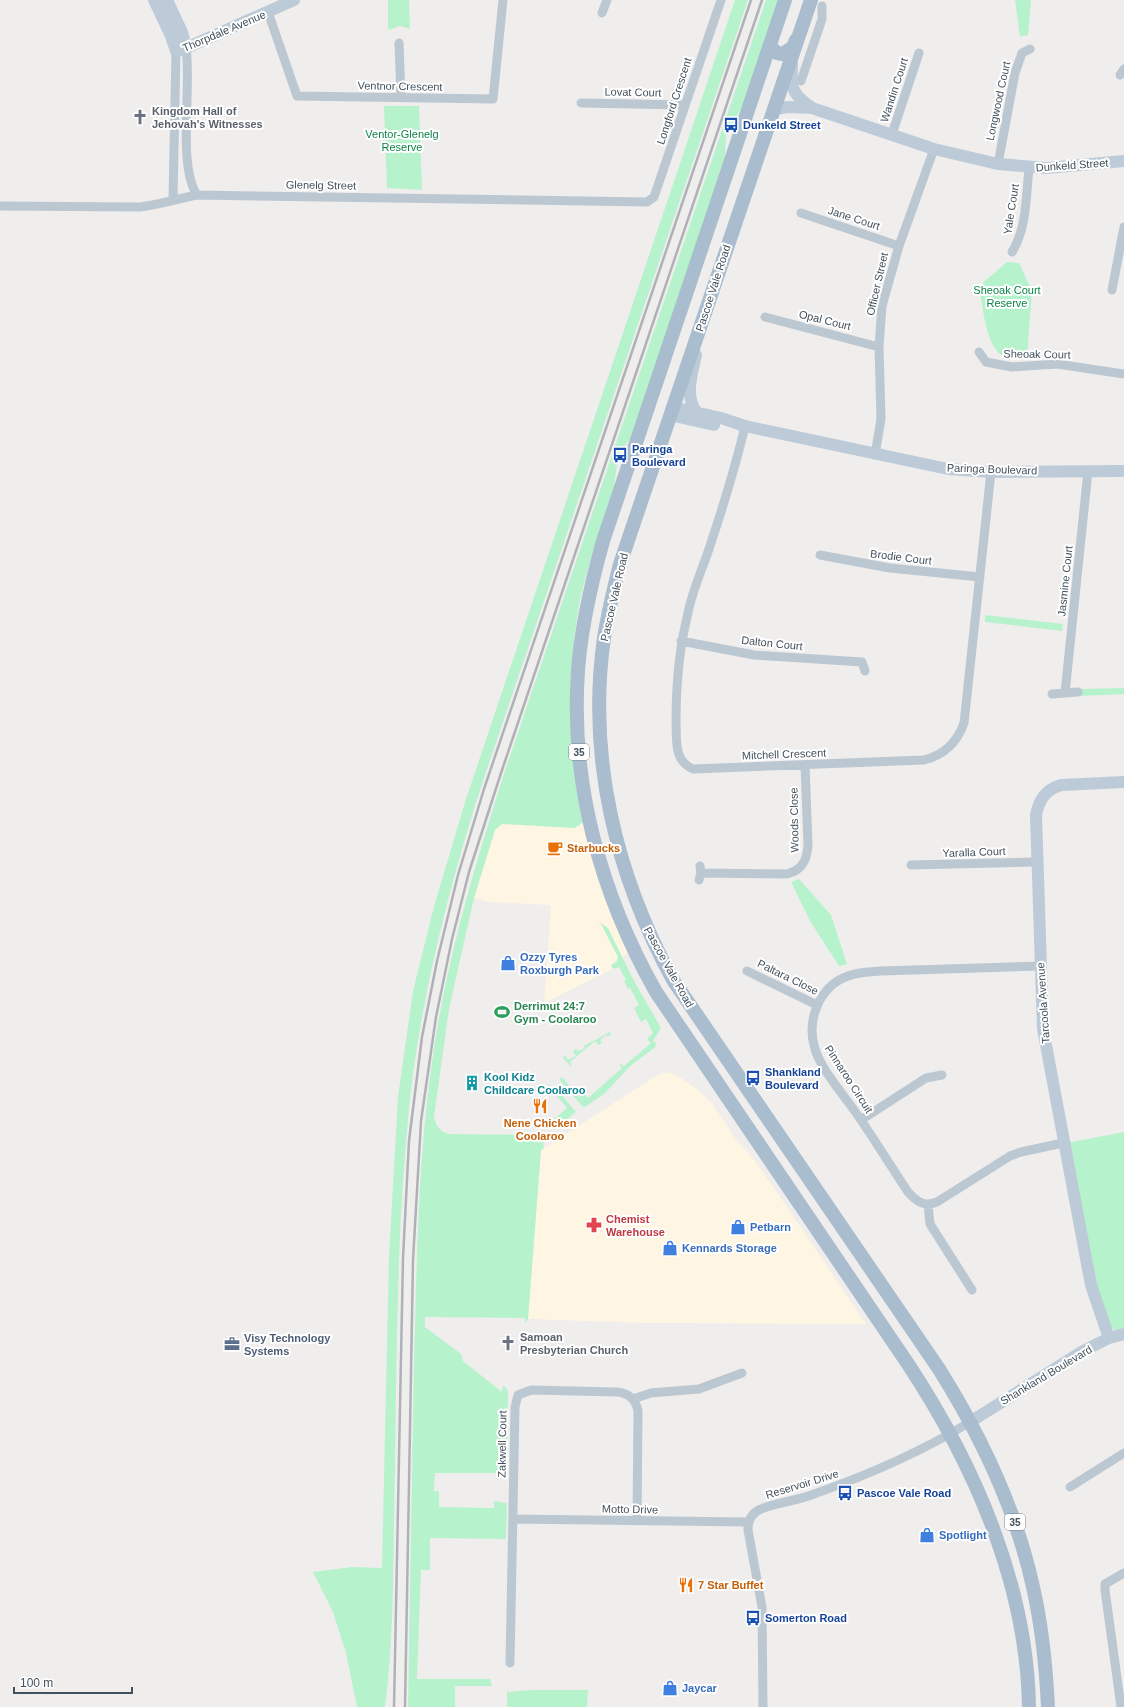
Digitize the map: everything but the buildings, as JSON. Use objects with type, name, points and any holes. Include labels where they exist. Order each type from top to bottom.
[{"type":"main road","name":"Pascoe Vale Road","points":[[785,0],[603,541],[585,612],[578,672],[578,737],[586,805],[604,876],[618,914],[642,967],[660,999],[908,1364],[951,1433],[978,1490],[998,1542],[1008,1577],[1023,1646],[1029,1707]]},
{"type":"main road","name":"Pascoe Vale Road","points":[[817,4],[799,35],[620,564],[608,617],[600,687],[600,743],[607,801],[628,880],[655,947],[674,980],[706,1030],[939,1369],[970,1422],[992,1466],[1016,1525],[1033,1587],[1040,1629],[1048,1707]]},
{"type":"main road","points":[[770,46],[777,53],[783,54],[793,46],[799,35]]},
{"type":"main road","points":[[649,405],[671,411]]},
{"type":"main road","points":[[689,1041],[706,1030]]},
{"type":"main road","points":[[1023,1646],[1032,1641],[1040,1629]]},
{"type":"street","points":[[154,0],[171,36],[181,49],[187,156],[190,181],[197,195]]},
{"type":"street","points":[[167,0],[182,32],[173,199]]},
{"type":"street","name":"Thorpdale Avenue","points":[[181,49],[294,0]]},
{"type":"street","name":"Ventnor Crescent","points":[[268,12],[297,96],[493,98],[502,0]]},
{"type":"street","points":[[602,13],[607,0]]},
{"type":"street","name":"Longford Crescent","points":[[644,203],[650,201],[654,197],[684,105],[721,0]]},
{"type":"street","points":[[801,81],[822,19],[817,4]]},
{"type":"street","points":[[399,43],[401,98]]},
{"type":"street","name":"Longwood Court","points":[[998,164],[1015,73],[1022,53],[1030,49]]},
{"type":"street","name":"Wandin Court","points":[[892,134],[919,53]]},
{"type":"street","name":"Dunkeld Street","points":[[792,57],[793,91],[801,100],[812,108]]},
{"type":"street","name":"Lovat Court","points":[[581,103],[684,105]]},
{"type":"street","name":"Dunkeld Street","points":[[773,110],[787,107],[812,108],[934,149],[998,164],[1029,168],[1047,168],[1124,161]]},
{"type":"street","name":"Officer Street","points":[[875,455],[881,419],[878,347],[882,306],[899,246],[934,149]]},
{"type":"street","name":"Yale Court","points":[[1012,252],[1018,241],[1023,226],[1029,168]]},
{"type":"street","name":"Glenelg Street","points":[[0,206],[140,207],[197,195],[644,203]]},
{"type":"street","name":"Jane Court","points":[[802,214],[899,246]]},
{"type":"street","points":[[1112,290],[1124,227]]},
{"type":"street","name":"Opal Court","points":[[765,317],[878,347]]},
{"type":"street","points":[[695,341],[698,345],[690,387],[691,400],[697,413]]},
{"type":"street","name":"Sheoak Court","points":[[979,352],[986,362],[1003,366],[1012,367],[1057,364],[1124,374]]},
{"type":"street","name":"Paringa Boulevard","points":[[671,411],[697,413],[721,418],[745,426],[875,455],[948,469],[991,472],[1124,471]]},
{"type":"street","name":"Paringa Boulevard","points":[[671,411],[720,426],[745,426]]},
{"type":"street","name":"Mitchell Crescent","points":[[745,426],[734,474],[688,611],[681,641],[677,674],[677,745],[679,757],[684,765],[693,769],[924,760],[936,757],[954,742],[961,733],[964,723],[991,472]]},
{"type":"street","name":"Jasmine Court","points":[[1066,693],[1088,471]]},
{"type":"street","name":"Brodie Court","points":[[818,554],[890,568],[980,577]]},
{"type":"street","name":"Dalton Court","points":[[681,641],[754,655],[864,658],[865,671]]},
{"type":"street","points":[[1052,694],[1078,692]]},
{"type":"street","name":"Woods Close","points":[[700,873],[788,874],[804,864],[808,854],[805,765]]},
{"type":"street","name":"Tarcoola Avenue","points":[[1109,1338],[1091,1285],[1063,1143],[1043,1029],[1036,815],[1039,803],[1044,794],[1053,787],[1061,785],[1124,782]]},
{"type":"street","name":"Yaralla Court","points":[[909,866],[1037,862]]},
{"type":"street","name":"Pinnaroo Circuit","points":[[928,1205],[921,1204],[908,1192],[815,1051],[812,1030],[813,1016],[818,1005],[831,986],[846,976],[861,972],[1040,966]]},
{"type":"street","name":"Paltara Close","points":[[747,969],[818,1005]]},
{"type":"street","points":[[861,1120],[926,1078],[943,1075]]},
{"type":"street","points":[[973,1292],[930,1224],[928,1205],[937,1202],[1010,1156],[1021,1152],[1063,1143]]},
{"type":"street","name":"Shankland Boulevard","points":[[970,1422],[1083,1351],[1109,1338],[1124,1334]]},
{"type":"street","points":[[636,1521],[638,1411],[633,1399],[651,1393],[700,1390],[742,1373]]},
{"type":"street","name":"Zakwell Court","points":[[510,1663],[515,1407],[518,1395],[531,1390],[624,1392],[633,1399]]},
{"type":"street","name":"Reservoir Drive","points":[[748,1522],[751,1516],[760,1509],[804,1498],[840,1485],[906,1456],[970,1422]]},
{"type":"street","points":[[1070,1487],[1124,1453]]},
{"type":"street","name":"Motto Drive","points":[[513,1519],[748,1522]]},
{"type":"street","points":[[748,1522],[762,1607],[763,1707]]},
{"type":"street","points":[[1121,1707],[1105,1584],[1124,1574]]},
{"type":"shaded area","points":[[589,818],[634,950],[612,963],[614,968],[544,1003],[551,905],[489,902],[474,898],[495,830],[502,824],[575,828]]},
{"type":"shaded area","points":[[668,1072],[676,1075],[701,1092],[712,1103],[734,1137],[752,1157],[778,1194],[866,1324],[646,1323],[528,1319],[541,1150],[659,1074]]},
{"type":"green space","points":[[388,0],[409,0],[410,29],[400,26],[388,30]]},
{"type":"green space","points":[[735,0],[748,0],[483,781],[451,889],[433,962],[425,999],[413,1073],[407,1126],[401,1214],[397,1330],[393,1593],[388,1684],[385,1707],[357,1707],[346,1653],[333,1612],[313,1572],[352,1567],[382,1568],[389,1256],[398,1097],[413,991],[433,910],[465,802]]},
{"type":"green space","points":[[766,0],[778,0],[743,106],[732,124],[729,123],[726,134],[725,157],[632,437],[618,454],[615,464],[617,465],[614,487],[590,561],[580,599],[574,639],[583,822],[575,828],[502,824],[495,830],[474,898],[449,1009],[434,1117],[439,1128],[443,1132],[449,1134],[545,1135],[543,1142],[544,1148],[541,1150],[528,1319],[525,1323],[525,1318],[425,1317],[425,1327],[461,1354],[463,1361],[502,1392],[503,1385],[507,1389],[508,1393],[507,1473],[435,1473],[434,1491],[439,1491],[439,1507],[494,1508],[494,1501],[507,1503],[506,1539],[430,1538],[430,1570],[421,1570],[417,1679],[490,1679],[492,1686],[455,1686],[455,1707],[408,1707],[414,1362],[419,1202],[429,1082],[441,1008],[455,942],[503,777]]},
{"type":"green space","points":[[1015,0],[1031,0],[1028,35],[1020,37]]},
{"type":"green space","name":"Ventor-Glenelg Reserve","points":[[384,106],[419,106],[422,190],[387,188]]},
{"type":"green space","name":"Sheoak Court Reserve","points":[[1007,262],[1019,263],[1032,291],[1027,357],[1007,358],[998,352],[993,345],[986,326],[979,286]]},
{"type":"green space","points":[[985,615],[1063,624],[1062,631],[985,622]]},
{"type":"green space","points":[[1124,688],[1124,694],[1080,696],[1079,689]]},
{"type":"green space","points":[[799,879],[831,915],[847,964],[839,966],[810,921],[791,882]]},
{"type":"green space","points":[[596,920],[608,928],[632,977],[661,1028],[653,1041],[657,1044],[654,1048],[630,1066],[604,1094],[585,1107],[582,1106],[559,1079],[562,1077],[579,1097],[584,1093],[588,1098],[622,1068],[619,1063],[624,1066],[651,1043],[647,1039],[653,1033],[646,1019],[641,1022],[634,1008],[639,1005],[630,988],[628,989],[624,981],[626,980],[619,967],[613,969],[611,965],[617,962],[618,957],[601,924]]},
{"type":"green space","points":[[610,1032],[611,1034],[608,1037],[606,1035],[600,1040],[602,1042],[599,1045],[595,1041],[570,1062],[572,1068],[563,1058],[565,1055],[568,1060],[576,1056],[573,1051],[576,1049],[578,1051],[585,1048],[584,1046]]},
{"type":"green space","points":[[549,1084],[553,1089],[555,1087],[576,1112],[555,1129],[546,1126],[567,1108],[548,1085]]},
{"type":"green space","points":[[1124,1132],[1124,1329],[1117,1330],[1108,1326],[1094,1284],[1067,1143]]},
{"type":"green space","points":[[532,1690],[588,1690],[587,1707],[507,1707],[507,1692]]},
{"type":"railway","points":[[394,1707],[403,1258],[409,1141],[422,1037],[437,961],[458,875],[484,789],[751,0]]},
{"type":"railway","points":[[405,1707],[413,1260],[421,1121],[436,1017],[452,939],[469,872],[501,773],[762,0]]},
{"type":"place","name":"Kingdom Hall of Jehovah's Witnesses","points":[[140,117]]},
{"type":"place","name":"Dunkeld Street","points":[[731,125]]},
{"type":"place","name":"Paringa Boulevard","points":[[620,455]]},
{"type":"place","name":"Starbucks","points":[[555,848]]},
{"type":"place","name":"Ozzy Tyres Roxburgh Park","points":[[508,963]]},
{"type":"place","name":"Derrimut 24:7 Gym - Coolaroo","points":[[502,1012]]},
{"type":"place","name":"Shankland Boulevard","points":[[753,1078]]},
{"type":"place","name":"Kool Kidz Childcare Coolaroo","points":[[472,1083]]},
{"type":"place","name":"Nene Chicken Coolaroo","points":[[540,1106]]},
{"type":"place","name":"Chemist Warehouse","points":[[594,1225]]},
{"type":"place","name":"Petbarn","points":[[738,1227]]},
{"type":"place","name":"Kennards Storage","points":[[670,1248]]},
{"type":"place","name":"Samoan Presbyterian Church","points":[[508,1343]]},
{"type":"place","name":"Visy Technology Systems","points":[[232,1344]]},
{"type":"place","name":"Pascoe Vale Road","points":[[845,1493]]},
{"type":"place","name":"Spotlight","points":[[927,1535]]},
{"type":"place","name":"7 Star Buffet","points":[[686,1585]]},
{"type":"place","name":"Somerton Road","points":[[753,1618]]},
{"type":"place","name":"Jaycar","points":[[670,1688]]}]
